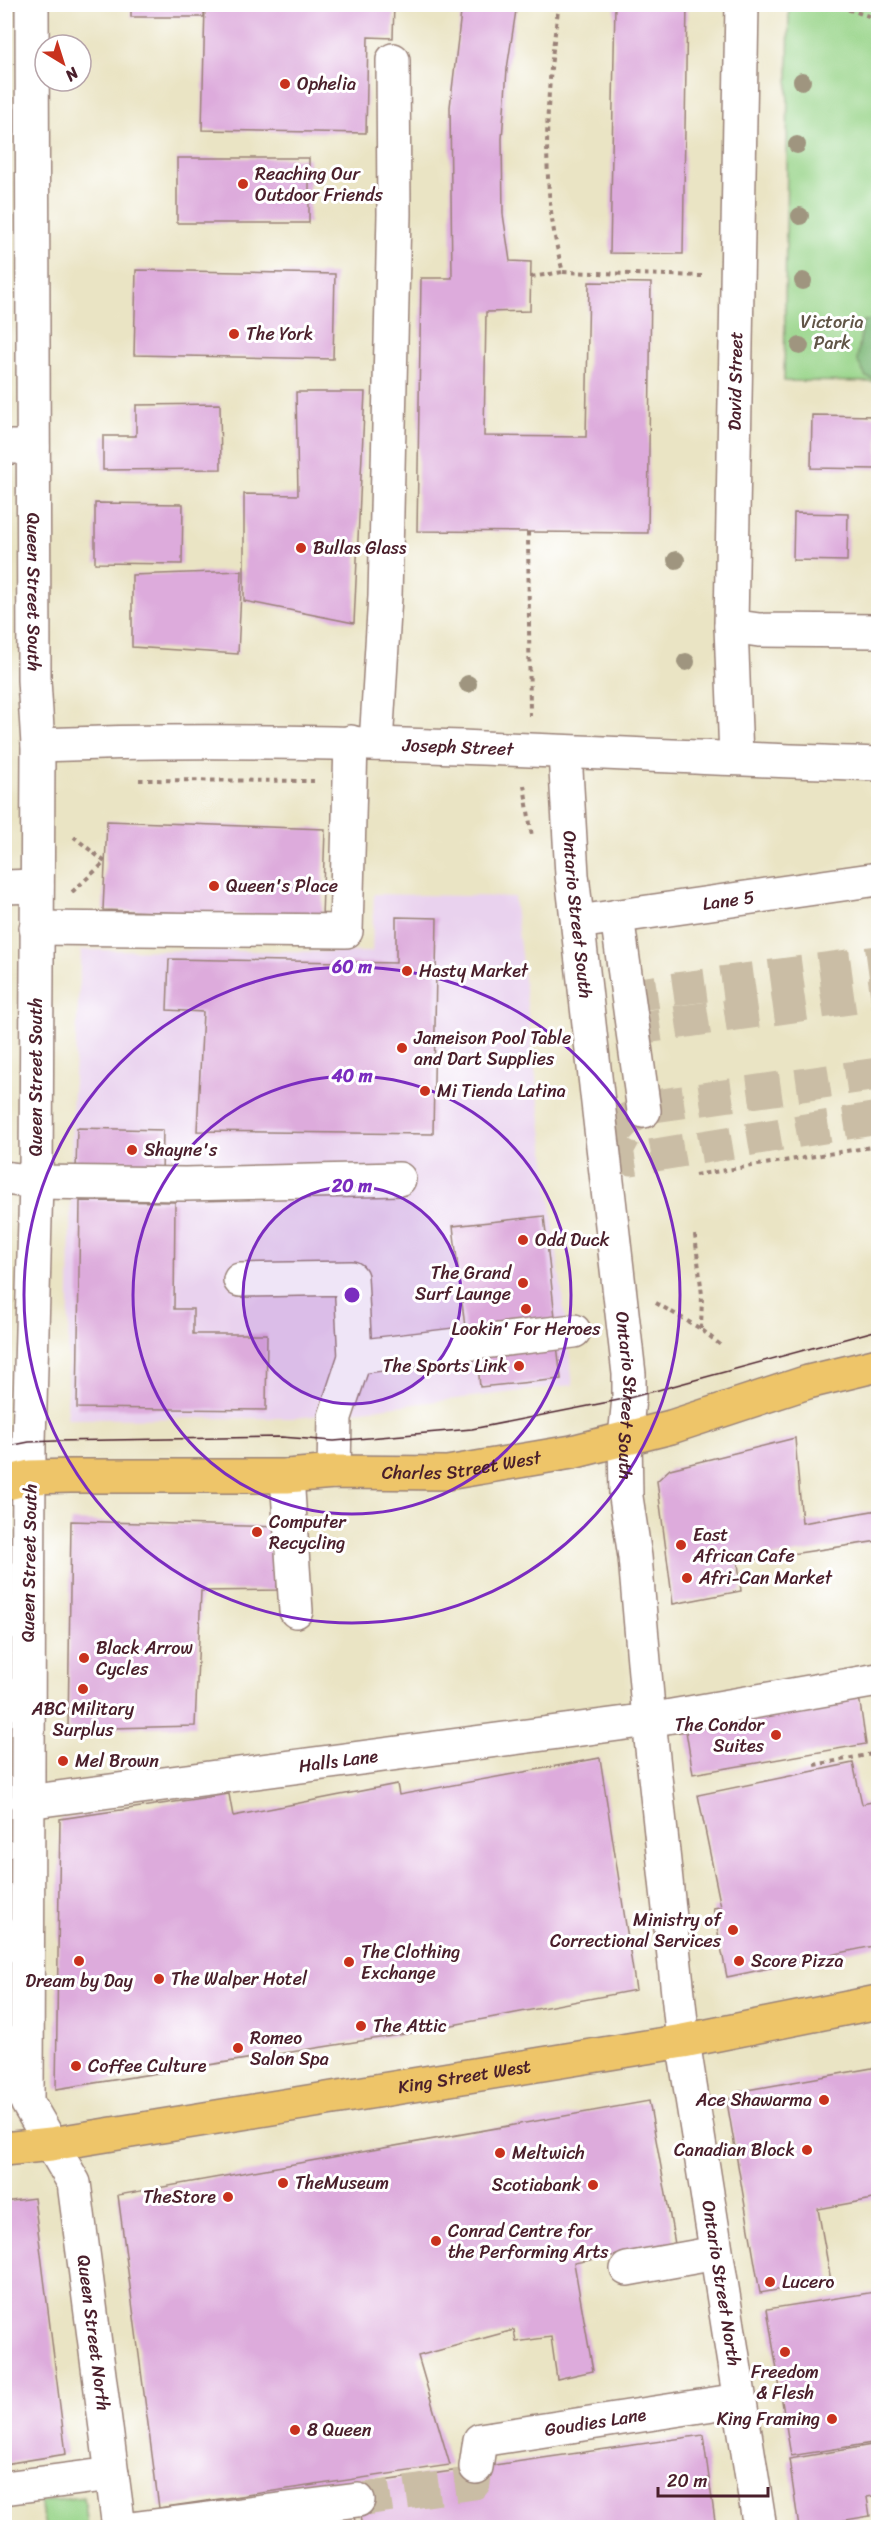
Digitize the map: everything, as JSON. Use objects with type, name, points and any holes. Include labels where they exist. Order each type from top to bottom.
[{"type":"main road","name":"Charles Street West","points":[[17,1480],[287,1476],[334,1472],[447,1473],[572,1452],[671,1426],[808,1382],[879,1365]]},
{"type":"main road","name":"King Street West","points":[[4,2149],[51,2144],[683,2041],[879,2002]]},
{"type":"street","name":"Queen Street South","points":[[32,4],[19,447],[38,745],[37,886],[20,1180],[29,1426],[17,1480],[27,1802],[16,1863],[27,2102],[51,2144]]},
{"type":"street","name":"David Street","points":[[736,757],[731,626],[742,4]]},
{"type":"street","points":[[36,928],[346,932],[351,782],[363,743],[385,596],[393,226],[393,60]]},
{"type":"street","points":[[731,626],[759,630],[879,631]]},
{"type":"street","name":"Joseph Street","points":[[38,745],[363,743],[879,764]]},
{"type":"street","name":"Ontario Street South","points":[[566,753],[572,875],[628,1374],[629,1398],[625,1438],[626,1497],[644,1646],[649,1720],[683,2041]]},
{"type":"street","name":"Lane 5","points":[[578,922],[879,879]]},
{"type":"street","points":[[4,888],[37,886]]},
{"type":"street","points":[[617,916],[644,1111]]},
{"type":"street","points":[[20,1180],[185,1184],[399,1179]]},
{"type":"street","points":[[240,1280],[351,1278],[355,1357],[335,1417],[334,1472]]},
{"type":"street","points":[[355,1357],[574,1331]]},
{"type":"street","points":[[287,1476],[296,1611]]},
{"type":"street","name":"Halls Lane","points":[[27,1802],[649,1720],[879,1680]]},
{"type":"street","name":"Ontario Street North","points":[[683,2041],[760,2528]]},
{"type":"street","name":"Queen Street North","points":[[51,2144],[74,2183],[119,2528]]},
{"type":"street","points":[[627,2268],[716,2253]]},
{"type":"street","name":"Goudies Lane","points":[[476,2468],[480,2440],[739,2400]]},
{"type":"street","points":[[4,2488],[112,2474]]},
{"type":"street","points":[[138,2528],[358,2500]]},
{"type":"path","points":[[559,4],[552,69],[547,181],[552,223],[563,272]]},
{"type":"path","points":[[831,4],[879,19]]},
{"type":"path","points":[[531,277],[563,272],[705,276]]},
{"type":"path","points":[[528,532],[530,723]]},
{"type":"path","points":[[128,780],[351,782]]},
{"type":"path","points":[[72,893],[105,862],[74,837]]},
{"type":"path","points":[[695,1175],[879,1146]]},
{"type":"path","points":[[695,1235],[702,1296],[700,1329]]},
{"type":"path","points":[[655,1302],[700,1329],[723,1347]]},
{"type":"path","points":[[814,1765],[879,1753]]},
{"type":"shaded area","points":[[374,894],[514,897],[573,1385],[296,1418],[67,1419],[72,1112],[81,950],[372,952]]},
{"type":"green space","name":"Victoria Park","points":[[789,5],[878,5],[878,382],[784,381]]},
{"type":"green space","points":[[878,320],[878,381],[866,377],[857,360],[863,321]]},
{"type":"green space","points":[[84,2497],[88,2527],[45,2527],[40,2502]]},
{"type":"building","points":[[131,4],[204,4],[204,17],[131,17]]},
{"type":"building","name":"Ophelia","points":[[205,4],[394,4],[393,38],[368,37],[366,133],[202,130]]},
{"type":"building","points":[[462,4],[517,4],[507,69],[502,139],[503,214],[510,261],[531,262],[530,311],[486,312],[484,436],[586,437],[589,282],[651,283],[648,533],[417,531],[421,278],[452,278],[450,107]]},
{"type":"building","points":[[615,4],[687,4],[683,254],[610,253]]},
{"type":"building","name":"Reaching Our Outdoor Friends","points":[[177,158],[309,158],[309,223],[177,223]]},
{"type":"building","name":"The York","points":[[136,270],[335,274],[333,359],[134,355]]},
{"type":"building","name":"Bullas Glass","points":[[296,392],[365,392],[354,623],[244,601],[244,494],[298,495]]},
{"type":"building","points":[[220,404],[221,469],[103,470],[103,436],[136,436],[136,405]]},
{"type":"building","points":[[812,415],[878,416],[878,469],[811,468]]},
{"type":"building","points":[[95,503],[183,504],[182,564],[95,563]]},
{"type":"building","points":[[794,513],[848,514],[847,561],[793,560]]},
{"type":"building","points":[[242,571],[238,654],[132,647],[132,575]]},
{"type":"building","name":"Queen's Place","points":[[107,821],[325,829],[322,918],[103,910]]},
{"type":"building","points":[[396,917],[437,918],[433,1134],[197,1131],[203,1012],[167,1010],[169,959],[396,963]]},
{"type":"building","points":[[77,1128],[163,1130],[162,1174],[76,1172]]},
{"type":"building","points":[[80,1201],[175,1202],[174,1309],[193,1309],[193,1334],[267,1334],[266,1410],[77,1408]]},
{"type":"building","points":[[544,1216],[556,1326],[466,1336],[453,1226]]},
{"type":"building","name":"The Sports Link","points":[[557,1345],[561,1379],[480,1387],[477,1353]]},
{"type":"building","points":[[795,1438],[802,1523],[878,1510],[878,1541],[738,1562],[741,1591],[673,1604],[657,1481],[670,1469]]},
{"type":"building","points":[[71,1521],[280,1527],[277,1590],[201,1591],[195,1726],[68,1729]]},
{"type":"building","name":"The Condor Suites","points":[[859,1696],[866,1744],[693,1774],[685,1725]]},
{"type":"building","points":[[878,1757],[878,1786],[877,1786],[872,1758]]},
{"type":"building","points":[[600,1758],[636,1990],[405,2034],[56,2089],[60,1819],[229,1794],[233,1816],[397,1784],[399,1795]]},
{"type":"building","points":[[853,1763],[862,1804],[878,1801],[878,1945],[727,1977],[713,1908],[721,1907],[698,1795]]},
{"type":"building","name":"Canadian Block","points":[[878,2067],[878,2198],[818,2209],[831,2281],[760,2293],[727,2102],[736,2092]]},
{"type":"building","points":[[649,2101],[675,2244],[574,2263],[593,2371],[557,2379],[551,2337],[516,2342],[514,2330],[418,2356],[450,2465],[159,2508],[118,2195]]},
{"type":"building","points":[[34,2198],[66,2454],[4,2464],[4,2202]]},
{"type":"building","points":[[875,2292],[878,2294],[878,2442],[791,2456],[767,2309]]},
{"type":"building","points":[[703,2435],[716,2528],[362,2528],[355,2485]]},
{"type":"building","points":[[878,2444],[878,2495],[867,2497],[870,2516],[799,2528],[789,2459]]},
{"type":"building","points":[[354,2516],[356,2528],[285,2528],[285,2526]]},
{"type":"tunnel","points":[[629,1005],[639,994],[878,962]]},
{"type":"tunnel","points":[[631,1019],[636,1026],[645,1027],[878,994]]},
{"type":"tunnel","points":[[878,1074],[654,1106],[626,1120],[603,1144],[631,1159],[878,1118]]},
{"type":"tunnel","points":[[358,2500],[474,2483],[476,2467]]},
{"type":"tram line","points":[[4,1447],[29,1442],[56,1441],[281,1437],[334,1441],[472,1429],[629,1398],[878,1330]]},
{"type":"place","name":"Ophelia","points":[[285,84]]},
{"type":"place","name":"Reaching Our Outdoor Friends","points":[[243,184]]},
{"type":"place","name":"The York","points":[[234,334]]},
{"type":"place","name":"Bullas Glass","points":[[301,548]]},
{"type":"place","name":"Queen's Place","points":[[214,886]]},
{"type":"place","name":"Hasty Market","points":[[407,971]]},
{"type":"place","name":"Jameison Pool Table and Dart Supplies","points":[[402,1048]]},
{"type":"place","name":"Mi Tienda Latina","points":[[425,1091]]},
{"type":"place","name":"Shayne's","points":[[132,1150]]},
{"type":"place","name":"Odd Duck","points":[[523,1240]]},
{"type":"place","name":"The Grand Surf Launge","points":[[523,1283]]},
{"type":"place","name":"Lookin' For Heroes","points":[[526,1309]]},
{"type":"place","name":"The Sports Link","points":[[519,1366]]},
{"type":"place","name":"Computer Recycling","points":[[257,1532]]},
{"type":"place","name":"East African Cafe","points":[[681,1545]]},
{"type":"place","name":"Afri-Can Market","points":[[687,1578]]},
{"type":"place","name":"Black Arrow Cycles","points":[[84,1658]]},
{"type":"place","name":"ABC Military Surplus","points":[[83,1689]]},
{"type":"place","name":"The Condor Suites","points":[[776,1735]]},
{"type":"place","name":"Mel Brown","points":[[63,1761]]},
{"type":"place","name":"Ministry of Correctional Services","points":[[733,1930]]},
{"type":"place","name":"Dream by Day","points":[[79,1961]]},
{"type":"place","name":"Score Pizza","points":[[739,1961]]},
{"type":"place","name":"The Clothing Exchange","points":[[349,1962]]},
{"type":"place","name":"The Walper Hotel","points":[[159,1979]]},
{"type":"place","name":"The Attic","points":[[361,2026]]},
{"type":"place","name":"Romeo Salon Spa","points":[[238,2048]]},
{"type":"place","name":"Coffee Culture","points":[[76,2066]]},
{"type":"place","name":"Ace Shawarma","points":[[824,2100]]},
{"type":"place","name":"Canadian Block","points":[[807,2150]]},
{"type":"place","name":"Meltwich","points":[[500,2153]]},
{"type":"place","name":"TheMuseum","points":[[283,2183]]},
{"type":"place","name":"Scotiabank","points":[[593,2185]]},
{"type":"place","name":"TheStore","points":[[228,2197]]},
{"type":"place","name":"Conrad Centre for the Performing Arts","points":[[436,2241]]},
{"type":"place","name":"Lucero","points":[[770,2282]]},
{"type":"place","name":"Freedom & Flesh","points":[[785,2352]]},
{"type":"place","name":"King Framing","points":[[832,2419]]},
{"type":"place","name":"8 Queen","points":[[295,2430]]}]
